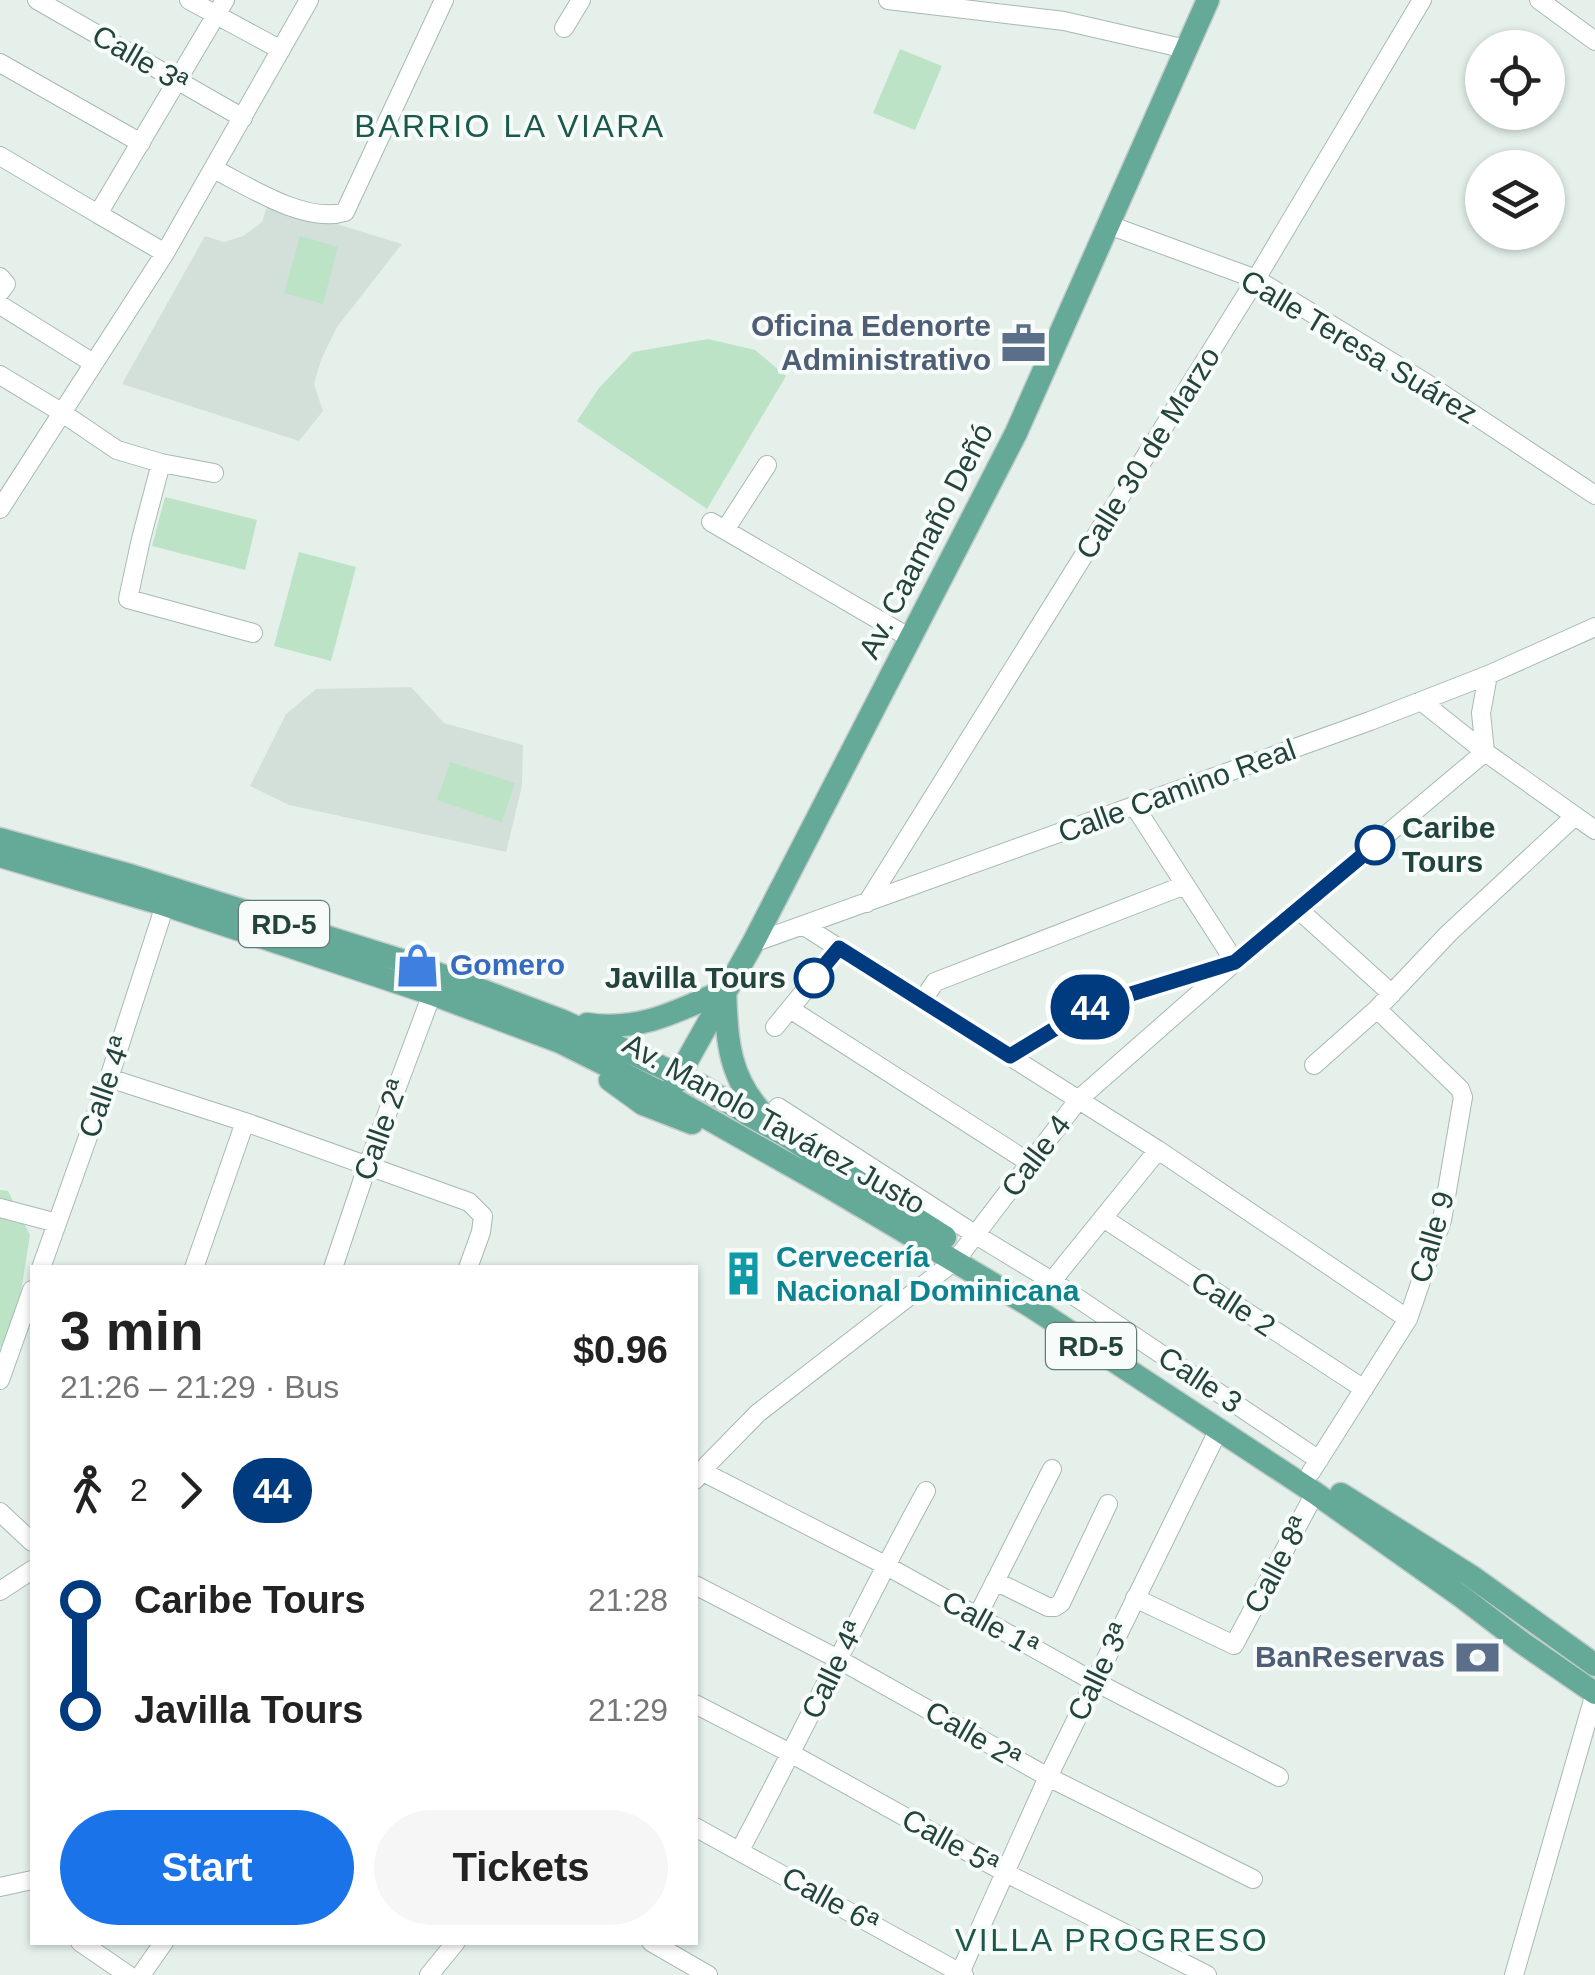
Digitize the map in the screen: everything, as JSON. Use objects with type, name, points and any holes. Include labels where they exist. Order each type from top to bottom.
[{"type":"main road","name":"Av. Caamaño Deñó","points":[[668,1096],[753,943],[1016,433],[1208,0]]},
{"type":"main road","name":"Av. Manolo Tavárez Justo","points":[[0,839],[408,962],[563,1021],[680,1073],[785,1134],[1315,1475],[1462,1597],[1595,1693]]},
{"type":"main road","name":"Av. Manolo Tavárez Justo","points":[[0,856],[165,905],[432,994],[560,1042],[668,1096],[965,1248],[1032,1307],[1219,1430],[1315,1475],[1471,1576],[1595,1664]]},
{"type":"main road","points":[[563,1021],[610,1028],[632,1025],[668,1016],[725,990],[733,1067],[748,1098],[785,1134]]},
{"type":"main road","points":[[582,1053],[607,1078],[643,1104],[738,1135]]},
{"type":"street","name":"Calle 3ª","points":[[37,0],[242,118]]},
{"type":"street","points":[[189,0],[221,8],[281,50]]},
{"type":"street","points":[[0,510],[164,253],[309,0]]},
{"type":"street","points":[[214,169],[270,198],[310,213],[332,216],[345,212],[444,0]]},
{"type":"street","points":[[564,28],[581,0]]},
{"type":"street","points":[[888,0],[942,3],[1064,21],[1186,49]]},
{"type":"street","name":"Calle 30 de Marzo","points":[[867,903],[1256,279],[1422,0]]},
{"type":"street","points":[[1538,0],[1595,41]]},
{"type":"street","points":[[98,214],[221,8]]},
{"type":"street","points":[[0,62],[141,142]]},
{"type":"street","points":[[0,156],[164,253]]},
{"type":"street","name":"Calle Teresa Suárez","points":[[1109,226],[1256,279],[1595,495]]},
{"type":"street","points":[[0,304],[94,363]]},
{"type":"street","points":[[0,376],[117,450],[214,472]]},
{"type":"street","points":[[161,462],[128,600],[254,633]]},
{"type":"street","points":[[767,465],[718,526],[910,638]]},
{"type":"street","name":"Calle Camino Real","points":[[753,943],[1488,676],[1595,626]]},
{"type":"street","points":[[1485,752],[1481,713],[1488,676]]},
{"type":"street","points":[[1421,701],[1595,830]]},
{"type":"street","name":"Calle 4","points":[[698,1475],[758,1413],[965,1248],[1079,1099],[1485,752]]},
{"type":"street","points":[[1010,1056],[1092,1006],[1235,962],[1135,807]]},
{"type":"street","points":[[1314,1065],[1378,1009],[1449,933],[1575,816]]},
{"type":"street","points":[[922,1001],[935,982],[1185,885]]},
{"type":"street","name":"Calle 4ª","points":[[41,1265],[109,1078],[165,905]]},
{"type":"street","points":[[1299,910],[1392,994]]},
{"type":"street","points":[[804,926],[1158,1150],[1408,1319]]},
{"type":"street","points":[[775,1027],[839,948]]},
{"type":"street","name":"Calle 2ª","points":[[334,1265],[432,994]]},
{"type":"street","points":[[790,1008],[1030,1163]]},
{"type":"street","name":"Calle 9","points":[[1315,1475],[1408,1319],[1442,1220],[1463,1097],[1460,1089],[1378,1009]]},
{"type":"street","points":[[109,1078],[246,1122],[469,1202],[483,1216],[482,1232],[469,1265]]},
{"type":"street","name":"Calle 3","points":[[778,1106],[965,1248],[1052,1281],[1315,1475]]},
{"type":"street","points":[[195,1265],[246,1122]]},
{"type":"street","points":[[1052,1281],[1158,1150]]},
{"type":"street","points":[[0,1208],[56,1223]]},
{"type":"street","name":"Calle 2","points":[[1103,1218],[1364,1389]]},
{"type":"street","points":[[0,1380],[30,1296]]},
{"type":"street","name":"Calle 3ª","points":[[962,1974],[1048,1777],[1219,1430]]},
{"type":"street","points":[[977,1616],[1052,1468]]},
{"type":"street","name":"Calle 1ª","points":[[698,1475],[885,1566],[1280,1777]]},
{"type":"street","name":"Calle 8ª","points":[[1135,1598],[1234,1645],[1315,1475]]},
{"type":"street","name":"Calle 4ª","points":[[740,1850],[926,1490]]},
{"type":"street","points":[[995,1582],[1048,1607],[1062,1603],[1108,1504]]},
{"type":"street","points":[[0,1512],[30,1540]]},
{"type":"street","points":[[0,1590],[30,1571]]},
{"type":"street","name":"Calle 2ª","points":[[698,1586],[1048,1777],[1253,1880]]},
{"type":"street","points":[[1514,1975],[1595,1693]]},
{"type":"street","name":"Calle 5ª","points":[[698,1706],[1004,1872],[1207,1975]]},
{"type":"street","name":"Calle 6ª","points":[[698,1829],[962,1974]]},
{"type":"street","points":[[0,1886],[30,1880]]},
{"type":"street","points":[[84,1945],[128,1975]]},
{"type":"street","points":[[140,1975],[162,1945]]},
{"type":"street","points":[[429,1975],[454,1945]]},
{"type":"street","points":[[655,1945],[684,1969],[708,1975]]},
{"type":"shaded area","points":[[268,203],[402,244],[337,327],[314,384],[323,411],[299,441],[122,384],[205,236],[224,242],[243,236],[262,222]]},
{"type":"shaded area","points":[[411,687],[444,723],[523,745],[522,786],[506,852],[289,805],[250,786],[286,714],[316,689]]},
{"type":"green space","points":[[900,49],[942,66],[915,130],[873,113]]},
{"type":"green space","points":[[300,236],[338,247],[323,304],[284,293]]},
{"type":"green space","points":[[708,339],[755,350],[786,376],[707,509],[577,421],[599,388],[633,352]]},
{"type":"green space","points":[[165,497],[257,520],[245,570],[152,546]]},
{"type":"green space","points":[[299,552],[356,567],[331,661],[274,646]]},
{"type":"green space","points":[[450,762],[515,783],[502,822],[437,800]]},
{"type":"green space","points":[[0,1190],[8,1191],[30,1235],[14,1336],[0,1347]]},
{"type":"bus line","name":"44","points":[[814,978],[839,948],[1010,1056],[1092,1006],[1235,962],[1375,845]]},
{"type":"place","name":"Oficina Edenorte Administrativo","points":[[1024,343]]},
{"type":"place","name":"Caribe Tours","points":[[1375,845]]},
{"type":"place","name":"Gomero","points":[[417,965]]},
{"type":"place","name":"Javilla Tours","points":[[814,978]]},
{"type":"place","name":"Cervecería Nacional Dominicana","points":[[743,1274]]},
{"type":"place","name":"BanReservas","points":[[1478,1657]]},
{"type":"district","name":"BARRIO LA VIARA","points":[[510,126]]},
{"type":"district","name":"VILLA PROGRESO","points":[[1112,1940]]}]
